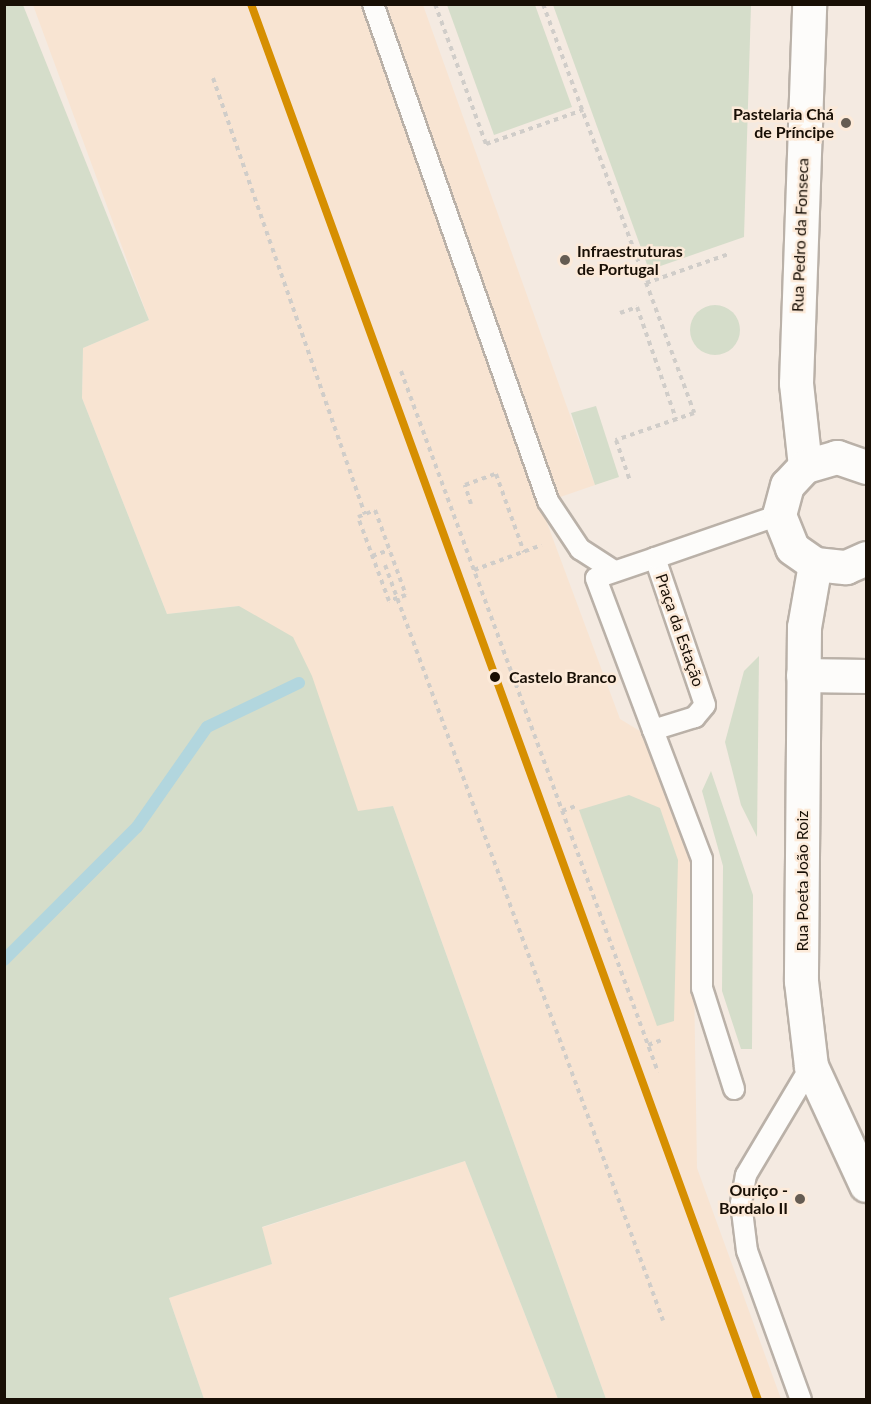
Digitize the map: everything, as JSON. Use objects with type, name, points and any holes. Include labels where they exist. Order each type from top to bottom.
[{"type":"main road","name":"Rua Pedro da Fonseca","points":[[805,466],[796,383],[809,4]]},
{"type":"main road","points":[[867,467],[837,457],[805,466],[787,485],[779,515],[792,548],[815,564],[846,567],[867,558]]},
{"type":"main road","name":"Rua Poeta João Roiz","points":[[815,564],[804,627],[801,981],[811,1066],[867,1185]]},
{"type":"main road","points":[[803,675],[867,676]]},
{"type":"lane","points":[[373,4],[548,501],[580,549],[614,571]]},
{"type":"lane","name":"Praça da Estação","points":[[614,571],[779,515]]},
{"type":"lane","name":"Praça da Estação","points":[[653,730],[695,717],[705,705],[655,558]]},
{"type":"lane","points":[[614,571],[596,578],[702,859],[702,988],[734,1089]]},
{"type":"lane","points":[[801,1400],[747,1251],[741,1203],[746,1175],[811,1066]]},
{"type":"path","points":[[435,4],[486,144],[583,110]]},
{"type":"path","points":[[543,4],[694,413],[616,440],[630,481]]},
{"type":"path","points":[[213,78],[365,514]]},
{"type":"path","points":[[646,283],[729,254]]},
{"type":"path","points":[[620,313],[637,307],[676,419]]},
{"type":"path","points":[[401,371],[658,1072]]},
{"type":"path","points":[[471,504],[465,485],[496,474],[524,552]]},
{"type":"path","points":[[375,510],[406,595],[388,601],[358,517],[365,514],[375,510]]},
{"type":"path","points":[[474,570],[549,543]]},
{"type":"path","points":[[372,556],[389,550]]},
{"type":"path","points":[[385,565],[663,1320]]},
{"type":"path","points":[[562,811],[576,806]]},
{"type":"path","points":[[648,1045],[663,1040]]},
{"type":"shaded area","points":[[33,5],[423,5],[595,485],[540,504],[620,719],[648,736],[692,855],[697,1168],[781,1399],[606,1399],[393,806],[358,812],[239,606],[167,614],[82,398],[83,348],[149,320]]},
{"type":"shaded area","points":[[465,1161],[558,1399],[204,1399],[169,1298],[272,1264],[261,1228]]},
{"type":"green space","points":[[4,5],[23,5],[149,320],[83,348],[82,398],[167,614],[239,606],[293,637],[312,676],[358,811],[393,806],[606,1399],[558,1399],[465,1161],[262,1227],[272,1264],[169,1298],[204,1399],[5,1399]]},
{"type":"green space","points":[[447,5],[535,5],[572,107],[494,135]]},
{"type":"green space","points":[[553,5],[751,5],[744,237],[649,270]]},
{"type":"green space","points":[[710,305],[720,305],[733,312],[740,325],[740,335],[733,348],[720,355],[710,355],[701,351],[694,344],[690,335],[690,325],[694,316],[701,309]]},
{"type":"green space","points":[[596,406],[619,477],[595,485],[571,413]]},
{"type":"green space","points":[[759,656],[757,837],[741,805],[725,742],[744,671]]},
{"type":"green space","points":[[711,771],[753,895],[752,1049],[741,1049],[722,991],[723,866],[702,791]]},
{"type":"green space","points":[[629,795],[660,808],[678,860],[674,1021],[657,1026],[579,810]]},
{"type":"waterway","points":[[4,960],[137,827],[207,727],[299,683]]},
{"type":"transit line","points":[[251,4],[758,1400]]},
{"type":"place","name":"Pastelaria Chá de Príncipe","points":[[846,123]]},
{"type":"place","name":"Infraestruturas de Portugal","points":[[565,260]]},
{"type":"place","name":"Castelo Branco","points":[[495,677]]},
{"type":"place","name":"Ouriço - Bordalo II","points":[[800,1199]]}]
